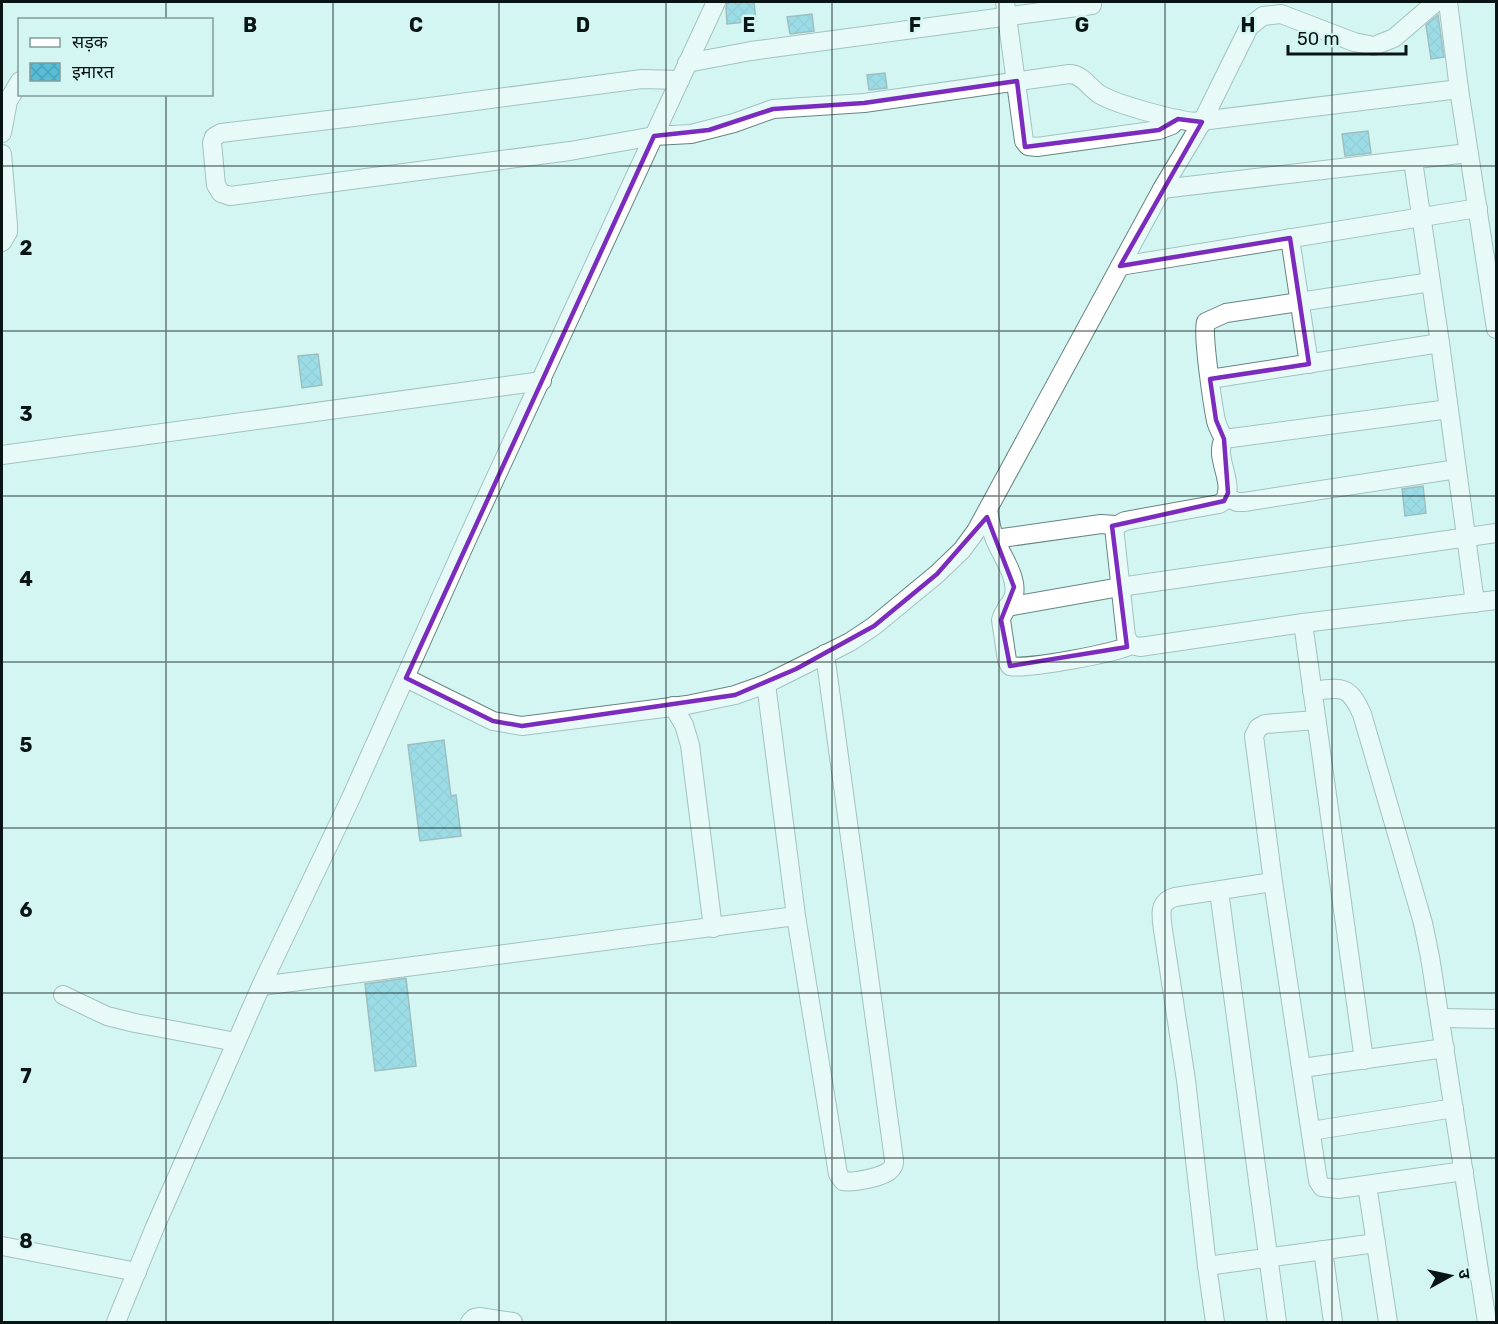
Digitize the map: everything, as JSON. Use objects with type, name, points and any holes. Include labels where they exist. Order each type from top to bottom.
[{"type":"street","points":[[116,1323],[154,1227],[261,986],[406,678],[469,535],[716,2]]},
{"type":"street","points":[[406,678],[481,716],[506,724],[522,726],[557,723],[735,695],[766,684],[850,642],[874,626],[938,574],[962,550],[976,531],[1162,189],[1202,122],[1249,27],[1263,16],[1281,14],[1354,42],[1374,46],[1394,38],[1436,2]]},
{"type":"street","points":[[1448,2],[1468,153],[1497,329]]},
{"type":"street","points":[[687,63],[1006,9],[1092,5]]},
{"type":"street","points":[[1006,9],[1024,141],[1028,146],[1160,130],[1172,125],[1178,119]]},
{"type":"street","points":[[680,80],[642,79],[221,133],[214,137],[212,143],[218,190],[225,196],[230,196],[570,151],[654,136],[709,130],[773,109],[864,103],[1074,74],[1105,97],[1178,119],[1202,122],[1459,89]]},
{"type":"street","points":[[2,133],[8,101],[18,84]]},
{"type":"street","points":[[1162,189],[1468,153]]},
{"type":"street","points":[[2,154],[8,232],[2,242]]},
{"type":"street","points":[[1413,161],[1475,603]]},
{"type":"street","points":[[1120,266],[1478,208]]},
{"type":"street","points":[[1290,238],[1309,364]]},
{"type":"street","points":[[995,540],[1101,524],[1115,525],[1125,521],[1219,504],[1228,493],[1221,447],[1224,439],[1216,420],[1210,379],[1205,334],[1206,322],[1226,313],[1431,282]]},
{"type":"street","points":[[1210,379],[1440,343]]},
{"type":"street","points":[[2,454],[542,381]]},
{"type":"street","points":[[1224,439],[1449,409]]},
{"type":"street","points":[[1227,497],[1244,502],[1457,469]]},
{"type":"street","points":[[988,510],[995,540],[1014,587],[1014,596],[1002,614],[1001,626],[1007,660],[1010,666],[1014,667],[1113,651],[1131,645],[1140,647],[1303,623],[1497,600]]},
{"type":"street","points":[[1115,525],[1113,533],[1126,637],[1131,645]]},
{"type":"street","points":[[1007,607],[1120,587],[1497,533]]},
{"type":"street","points":[[1303,623],[1364,1060]]},
{"type":"street","points":[[766,684],[796,916],[839,1178],[847,1182],[856,1181],[890,1172],[893,1167],[894,1152],[825,654]]},
{"type":"street","points":[[1312,691],[1332,688],[1349,692],[1362,714],[1423,923],[1441,1018],[1487,1323]]},
{"type":"street","points":[[673,706],[684,724],[689,739],[713,927]]},
{"type":"street","points":[[1316,720],[1265,724],[1258,728],[1254,736],[1316,1174],[1322,1187],[1338,1189],[1464,1171]]},
{"type":"street","points":[[1215,1323],[1186,1080],[1161,912],[1164,903],[1170,898],[1273,882]]},
{"type":"street","points":[[1219,891],[1277,1323]]},
{"type":"street","points":[[261,986],[796,916]]},
{"type":"street","points":[[63,995],[116,1018],[236,1042]]},
{"type":"street","points":[[1441,1018],[1497,1019]]},
{"type":"street","points":[[1302,1068],[1445,1048]]},
{"type":"street","points":[[1311,1131],[1454,1108]]},
{"type":"street","points":[[1367,1185],[1388,1323]]},
{"type":"street","points":[[1207,1266],[1376,1243]]},
{"type":"street","points":[[2,1246],[137,1272]]},
{"type":"street","points":[[1323,1250],[1334,1323]]},
{"type":"street","points":[[470,1323],[474,1318],[479,1317],[513,1323]]},
{"type":"highlighted area","points":[[1017,81],[1025,147],[1159,130],[1178,119],[1202,122],[1120,266],[1290,238],[1309,364],[1210,379],[1216,420],[1224,439],[1228,493],[1224,501],[1112,526],[1127,647],[1010,666],[1001,620],[1014,587],[987,517],[937,574],[874,626],[796,669],[735,695],[522,726],[493,721],[406,678],[654,136],[709,130],[773,109],[864,103]]},
{"type":"building","points":[[727,2],[754,2],[756,21],[727,24]]},
{"type":"building","points":[[812,14],[814,31],[790,34],[787,17]]},
{"type":"building","points":[[1438,15],[1444,57],[1431,59],[1426,25]]},
{"type":"building","points":[[885,73],[887,88],[869,90],[867,75]]},
{"type":"building","points":[[1368,131],[1371,153],[1345,156],[1342,134]]},
{"type":"building","points":[[318,354],[322,385],[302,388],[298,356]]},
{"type":"building","points":[[1423,486],[1426,513],[1405,516],[1402,489]]},
{"type":"building","points":[[444,740],[451,796],[456,795],[461,836],[420,841],[408,745]]},
{"type":"building","points":[[406,978],[416,1066],[375,1071],[365,984]]}]
